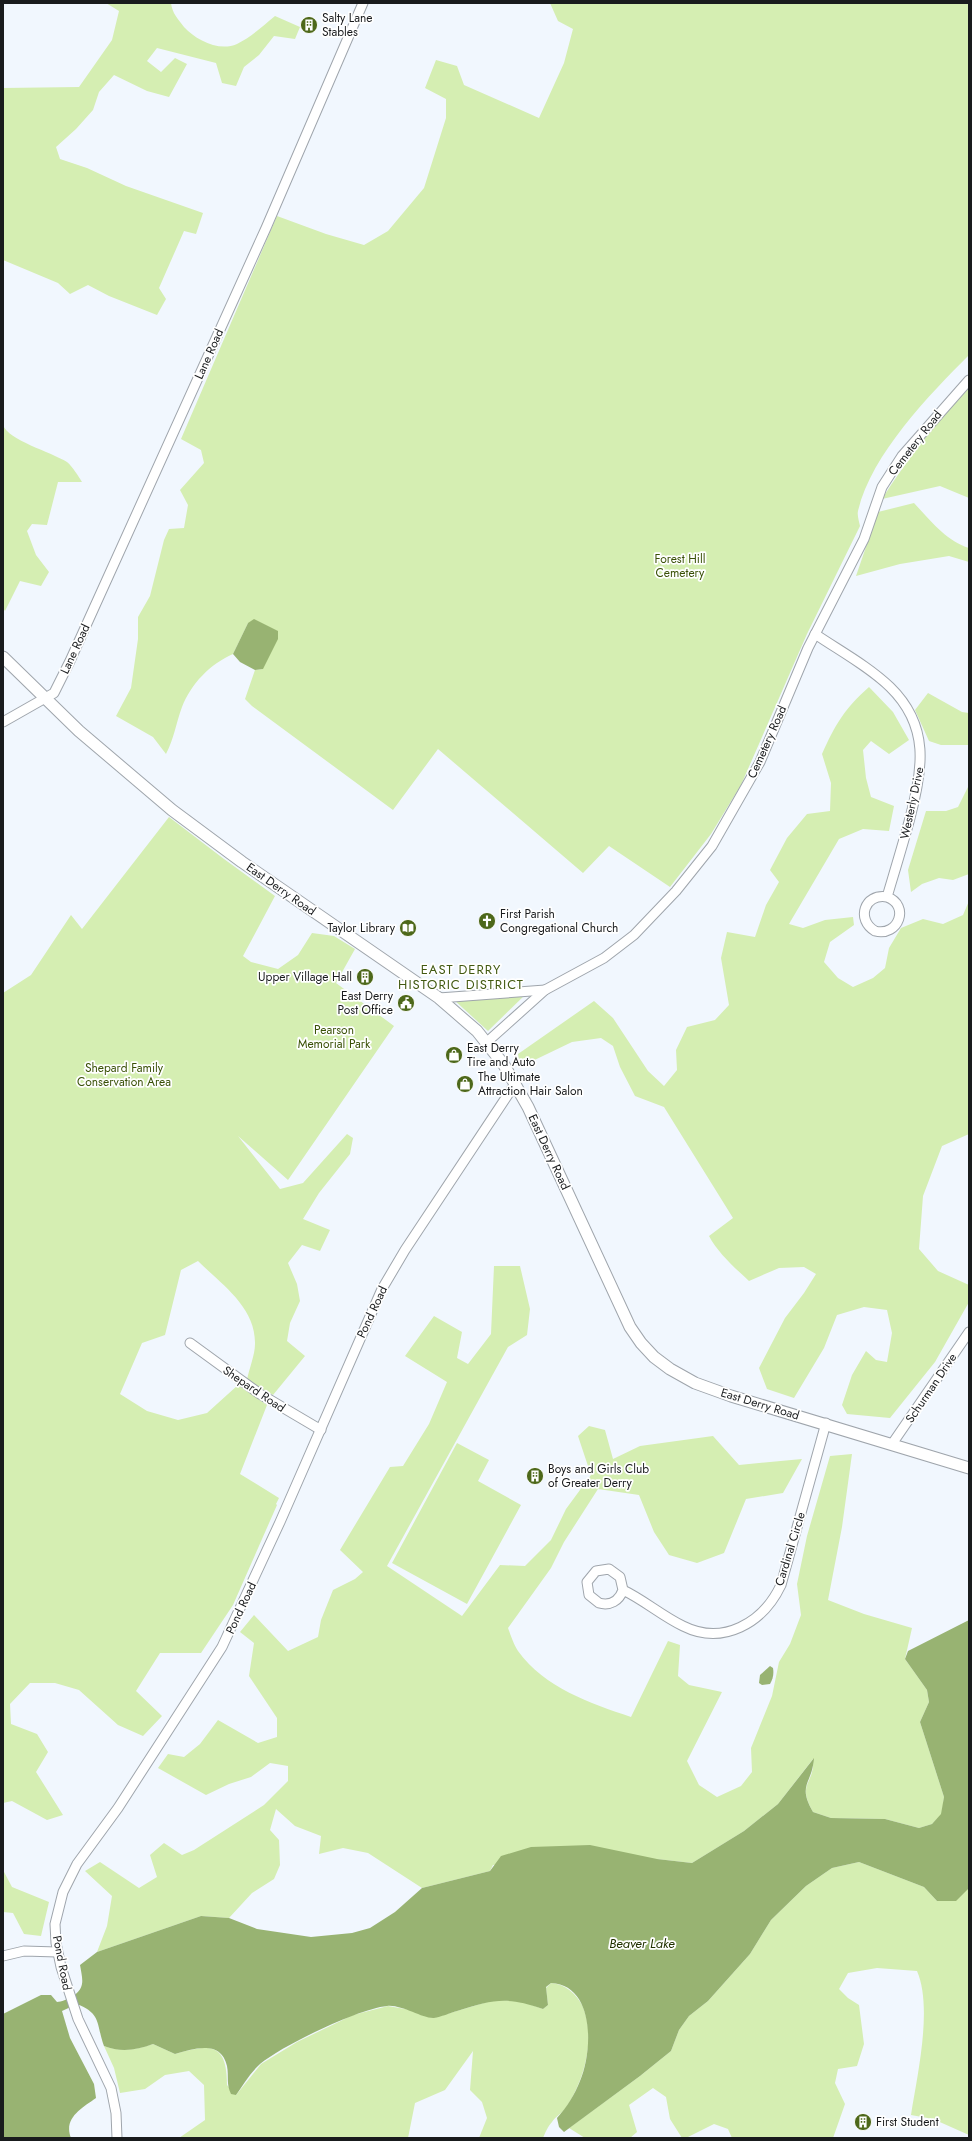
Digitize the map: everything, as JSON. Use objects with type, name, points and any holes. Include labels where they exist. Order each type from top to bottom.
[{"type":"street","name":"Lane Road","points":[[46,699],[54,693],[70,662],[262,236],[363,3]]},
{"type":"street","name":"Cemetery Road","points":[[487,1042],[545,990],[604,958],[634,935],[676,891],[712,846],[760,762],[815,634],[864,539],[878,497],[888,476],[918,436],[969,380]]},
{"type":"street","name":"Westerly Drive","points":[[815,634],[872,672],[890,688],[911,716],[918,736],[922,755],[921,773],[903,845],[887,897]]},
{"type":"street","name":"East Derry Road","points":[[3,657],[97,748],[196,828],[439,998],[465,1019],[487,1042],[515,1084],[540,1130],[626,1319],[647,1351],[670,1369],[695,1383],[731,1396],[826,1423],[969,1468]]},
{"type":"street","points":[[3,722],[46,699]]},
{"type":"street","points":[[879,896],[887,897],[898,906],[900,913],[899,920],[896,926],[889,931],[875,931],[868,926],[865,920],[865,908],[872,899],[879,896]]},
{"type":"street","points":[[439,998],[545,990]]},
{"type":"street","name":"Pond Road","points":[[117,2138],[116,2113],[111,2088],[78,2019],[65,1985],[57,1952],[56,1924],[63,1892],[72,1873],[118,1808],[222,1647],[321,1430],[366,1324],[388,1277],[515,1084]]},
{"type":"street","name":"Schurman Drive","points":[[892,1444],[969,1332]]},
{"type":"street","name":"Shepard Road","points":[[190,1343],[260,1394],[321,1430]]},
{"type":"street","name":"Cardinal Circle","points":[[623,1590],[644,1601],[681,1626],[698,1632],[712,1634],[730,1631],[742,1627],[760,1616],[775,1597],[780,1585],[826,1423]]},
{"type":"street","points":[[609,1569],[620,1577],[623,1590],[618,1599],[612,1603],[599,1604],[589,1595],[587,1582],[596,1571],[609,1569]]},
{"type":"street","points":[[3,1956],[24,1951],[57,1952]]},
{"type":"green space","points":[[106,3],[171,3],[176,16],[189,32],[201,40],[215,46],[223,47],[237,44],[257,31],[275,16],[300,27],[295,39],[274,36],[259,55],[244,67],[236,86],[222,83],[216,63],[157,48],[147,61],[161,72],[175,58],[187,64],[169,97],[147,91],[114,75],[99,92],[93,110],[76,129],[56,147],[60,159],[87,168],[126,186],[203,213],[196,234],[184,231],[159,288],[166,299],[157,315],[109,296],[88,285],[70,294],[58,283],[3,260],[3,88],[79,87],[112,40],[119,11]]},
{"type":"green space","name":"Forest Hill Cemetery","points":[[550,3],[969,3],[969,355],[937,388],[903,427],[875,469],[865,490],[858,511],[860,526],[807,634],[741,785],[711,834],[670,887],[609,846],[583,873],[438,749],[393,810],[252,706],[245,699],[255,670],[263,669],[248,623],[233,654],[209,669],[191,690],[182,707],[166,754],[153,737],[116,716],[131,688],[138,639],[138,617],[150,596],[164,540],[169,529],[184,528],[188,505],[180,490],[204,463],[201,450],[181,439],[277,216],[326,234],[364,245],[388,231],[424,188],[446,118],[446,99],[425,88],[436,60],[457,66],[464,85],[539,118],[564,63],[573,29],[558,21]]},
{"type":"green space","points":[[969,387],[969,498],[940,486],[882,499],[923,441]]},
{"type":"green space","points":[[3,425],[13,436],[21,441],[67,462],[82,482],[58,482],[47,525],[32,524],[27,531],[36,555],[49,572],[41,586],[20,581],[5,611],[3,608]]},
{"type":"green space","points":[[914,503],[932,523],[946,535],[961,545],[969,548],[969,562],[949,556],[900,564],[856,576],[878,512]]},
{"type":"green space","points":[[869,687],[893,712],[909,740],[889,754],[871,741],[863,750],[866,778],[871,797],[894,806],[889,831],[863,829],[839,839],[789,924],[803,928],[825,920],[853,917],[854,925],[830,942],[824,962],[838,978],[853,987],[873,978],[885,968],[889,948],[901,928],[923,919],[943,924],[963,915],[969,901],[969,1134],[942,1146],[923,1196],[919,1249],[938,1271],[969,1285],[969,1302],[935,1362],[890,1418],[847,1414],[842,1405],[852,1375],[866,1351],[876,1360],[887,1362],[892,1333],[887,1310],[864,1307],[837,1315],[824,1348],[794,1398],[767,1389],[759,1368],[785,1318],[816,1274],[804,1267],[779,1268],[749,1281],[722,1254],[709,1236],[733,1218],[664,1107],[635,1096],[620,1067],[613,1046],[601,1038],[572,1042],[520,1067],[518,1054],[594,1001],[613,1018],[648,1071],[664,1086],[677,1070],[676,1050],[687,1027],[715,1020],[729,1005],[721,958],[727,932],[755,937],[766,905],[779,882],[770,870],[787,838],[807,814],[830,811],[831,783],[822,754],[831,734],[841,718],[853,702]]},
{"type":"green space","points":[[928,693],[962,712],[969,713],[969,745],[941,745],[929,741],[915,710]]},
{"type":"green space","points":[[969,785],[969,874],[953,880],[939,878],[922,884],[911,892],[908,870],[926,811],[946,811],[958,807]]},
{"type":"green space","name":"Shepard Family Conservation Area","points":[[169,817],[275,896],[243,956],[251,962],[278,969],[298,955],[312,933],[334,936],[355,949],[336,983],[394,1026],[288,1180],[238,1136],[280,1189],[303,1183],[347,1134],[353,1138],[350,1154],[319,1193],[303,1219],[330,1230],[320,1251],[302,1245],[288,1263],[297,1284],[300,1301],[290,1323],[287,1341],[305,1356],[273,1395],[247,1380],[255,1344],[254,1331],[250,1319],[236,1297],[198,1261],[181,1270],[165,1335],[142,1343],[120,1394],[147,1411],[178,1420],[207,1413],[238,1385],[267,1405],[240,1474],[279,1498],[233,1605],[201,1653],[160,1653],[136,1691],[162,1716],[143,1736],[118,1725],[79,1690],[55,1683],[30,1683],[10,1704],[11,1724],[37,1734],[48,1752],[36,1772],[63,1815],[47,1820],[12,1801],[3,1803],[3,993],[31,975],[71,915],[82,929]]},
{"type":"green space","points":[[527,993],[488,1031],[453,999]]},
{"type":"green space","points":[[494,1266],[520,1266],[530,1309],[527,1335],[508,1347],[387,1566],[462,1616],[500,1565],[525,1566],[551,1540],[566,1509],[591,1475],[578,1436],[589,1426],[605,1430],[613,1459],[640,1446],[713,1436],[739,1465],[802,1459],[783,1493],[746,1499],[724,1553],[697,1563],[669,1555],[654,1532],[639,1495],[598,1489],[564,1542],[551,1568],[508,1628],[518,1651],[541,1675],[569,1693],[584,1700],[631,1717],[668,1641],[680,1645],[678,1676],[689,1685],[722,1692],[687,1761],[699,1785],[717,1797],[741,1786],[752,1772],[751,1748],[772,1696],[779,1662],[790,1644],[801,1615],[797,1584],[807,1536],[830,1456],[852,1454],[842,1527],[828,1600],[864,1614],[912,1628],[905,1659],[927,1690],[929,1702],[920,1722],[944,1797],[942,1814],[932,1824],[919,1828],[885,1819],[831,1818],[813,1812],[808,1802],[806,1789],[813,1768],[813,1759],[778,1804],[744,1831],[692,1863],[657,1859],[493,1865],[490,1871],[422,1888],[368,1853],[343,1848],[319,1854],[321,1836],[295,1826],[276,1809],[270,1830],[279,1840],[280,1865],[274,1879],[252,1893],[229,1918],[201,1916],[97,1952],[107,1926],[112,1896],[85,1871],[100,1862],[139,1888],[157,1877],[150,1855],[164,1843],[182,1855],[194,1850],[264,1805],[288,1781],[288,1766],[270,1763],[251,1777],[229,1784],[206,1795],[158,1768],[168,1754],[184,1757],[200,1744],[218,1720],[258,1743],[277,1737],[277,1718],[249,1676],[254,1643],[240,1632],[254,1615],[288,1651],[318,1637],[321,1620],[333,1590],[355,1579],[363,1572],[340,1550],[390,1467],[403,1466],[429,1424],[447,1382],[405,1356],[434,1316],[462,1332],[457,1358],[468,1364],[491,1334]]},
{"type":"green space","points":[[457,1443],[489,1460],[478,1481],[521,1505],[467,1604],[392,1563]]},
{"type":"green space","points":[[859,1862],[924,1887],[937,1901],[969,1888],[969,2135],[933,2119],[911,2115],[920,2062],[924,2023],[922,1986],[917,1971],[877,1968],[848,1973],[839,1989],[848,1998],[859,2005],[864,2044],[857,2066],[838,2069],[835,2083],[845,2104],[833,2138],[732,2138],[728,2129],[714,2124],[686,2138],[682,2138],[670,2119],[666,2097],[653,2088],[629,2105],[637,2132],[630,2138],[585,2138],[569,2128],[640,2076],[671,2051],[679,2030],[689,2016],[708,2001],[750,1954],[771,1920],[806,1886],[832,1868]]},
{"type":"green space","points":[[3,1870],[12,1887],[49,1902],[41,1936],[24,1934],[13,1913],[3,1912]]},
{"type":"green space","points":[[551,1983],[561,1985],[570,1990],[583,2007],[587,2019],[588,2046],[586,2060],[578,2086],[565,2109],[551,2124],[543,2138],[479,2138],[487,2118],[482,2102],[470,2090],[473,2051],[445,2090],[415,2103],[408,2138],[179,2138],[205,2120],[204,2085],[189,2071],[165,2075],[145,2089],[120,2093],[114,2068],[104,2046],[129,2050],[153,2044],[175,2054],[207,2048],[214,2050],[220,2054],[224,2061],[227,2085],[236,2095],[261,2064],[297,2042],[353,2015],[388,2006],[411,2010],[433,2018],[494,2000],[521,2001],[543,2009],[548,2005],[546,1988]]},
{"type":"water","points":[[254,619],[278,631],[278,639],[263,669],[255,670],[240,662],[233,654],[248,623]]},
{"type":"water","name":"Beaver Lake","points":[[969,1620],[969,1888],[956,1901],[937,1901],[924,1887],[859,1862],[832,1868],[806,1886],[771,1920],[750,1954],[708,2001],[689,2016],[679,2030],[671,2051],[640,2076],[564,2132],[559,2127],[557,2118],[573,2096],[580,2081],[587,2053],[587,2022],[583,2007],[576,1995],[565,1987],[551,1983],[546,1987],[548,2005],[543,2009],[519,2002],[500,2001],[480,2004],[434,2018],[429,2018],[393,2006],[387,2006],[358,2014],[321,2029],[285,2047],[271,2056],[253,2071],[236,2095],[231,2094],[229,2090],[227,2066],[224,2058],[219,2052],[213,2049],[198,2048],[175,2054],[153,2044],[129,2050],[104,2046],[97,2020],[91,2012],[77,2004],[62,2011],[70,2038],[94,2084],[96,2098],[75,2114],[69,2131],[71,2138],[3,2138],[3,2014],[41,1995],[51,1995],[57,2002],[68,1999],[76,1994],[81,1988],[82,1980],[80,1965],[97,1952],[201,1916],[229,1918],[257,1929],[311,1937],[352,1933],[370,1928],[395,1912],[422,1888],[490,1871],[501,1856],[531,1847],[590,1845],[657,1859],[692,1863],[744,1831],[778,1804],[814,1758],[813,1767],[806,1790],[808,1803],[813,1812],[831,1818],[885,1819],[919,1828],[932,1824],[941,1814],[944,1797],[920,1722],[929,1702],[927,1690],[905,1659],[908,1651]]},
{"type":"water","points":[[770,1666],[773,1668],[772,1680],[770,1684],[762,1685],[759,1683],[760,1675]]},
{"type":"place","name":"Salty Lane Stables","points":[[309,25]]},
{"type":"place","name":"First Parish Congregational Church","points":[[487,921]]},
{"type":"place","name":"Taylor Library","points":[[408,928]]},
{"type":"place","name":"Upper Village Hall","points":[[365,977]]},
{"type":"place","name":"East Derry Post Office","points":[[406,1003]]},
{"type":"place","name":"East Derry Tire and Auto","points":[[454,1055]]},
{"type":"place","name":"The Ultimate Attraction Hair Salon","points":[[465,1084]]},
{"type":"place","name":"Boys and Girls Club of Greater Derry","points":[[535,1476]]},
{"type":"place","name":"First Student","points":[[863,2122]]},
{"type":"district","name":"EAST DERRY HISTORIC DISTRICT","points":[[461,976]]},
{"type":"park label","name":"Pearson Memorial Park","points":[[334,1037]]}]
